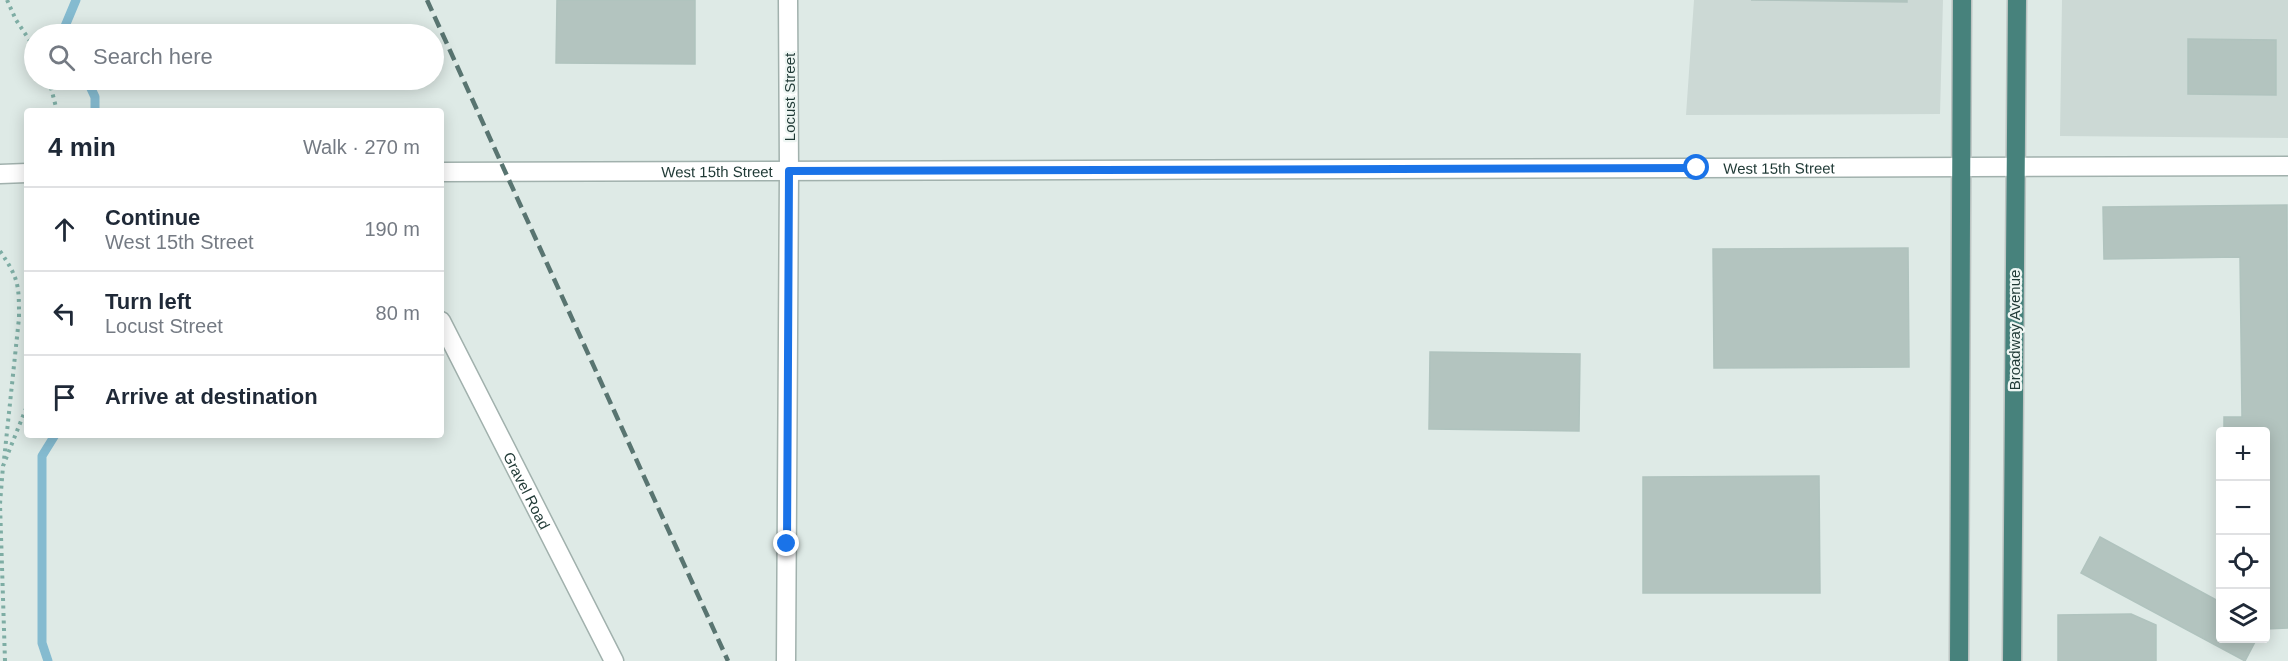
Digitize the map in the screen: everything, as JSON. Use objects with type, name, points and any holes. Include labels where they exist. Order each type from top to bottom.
[{"type":"highway","points":[[1959,661],[1962,0]]},
{"type":"highway","name":"Broadway Avenue","points":[[2012,661],[2018,0]]},
{"type":"street","name":"Locust Street","points":[[786,661],[788,0]]},
{"type":"street","name":"West 15th Street","points":[[444,172],[2288,166]]},
{"type":"street","points":[[0,174],[24,174]]},
{"type":"street","name":"Gravel Road","points":[[444,327],[614,661]]},
{"type":"path","points":[[7,0],[24,32]]},
{"type":"path","points":[[52,90],[56,108]]},
{"type":"path","points":[[0,251],[17,279],[19,295],[19,318],[0,504],[5,661]]},
{"type":"path","points":[[3,466],[24,414]]},
{"type":"shaded area","points":[[1694,0],[1943,0],[1940,114],[1686,115]]},
{"type":"shaded area","points":[[2062,0],[2288,0],[2288,138],[2060,136]]},
{"type":"building","points":[[557,0],[695,0],[695,64],[556,63]]},
{"type":"building","points":[[1751,0],[1907,0],[1907,2]]},
{"type":"building","points":[[2188,39],[2276,40],[2276,95],[2188,94]]},
{"type":"building","points":[[2287,205],[2288,628],[2270,629],[2270,427],[2224,427],[2224,417],[2242,417],[2240,257],[2104,259],[2103,207]]},
{"type":"building","points":[[1908,248],[1909,367],[1714,368],[1713,249]]},
{"type":"building","points":[[1430,352],[1580,354],[1579,431],[1429,429]]},
{"type":"building","points":[[1819,476],[1820,593],[1643,593],[1643,477]]},
{"type":"building","points":[[2100,537],[2216,600],[2216,643],[2254,643],[2245,661],[2081,573]]},
{"type":"building","points":[[2131,614],[2156,625],[2156,661],[2058,661],[2058,615]]},
{"type":"waterway","points":[[66,24],[76,0]]},
{"type":"waterway","points":[[92,90],[95,97],[95,108]]},
{"type":"waterway","points":[[48,661],[42,643],[42,456],[53,438]]},
{"type":"railway","points":[[427,0],[438,24]]},
{"type":"railway","points":[[444,37],[728,661]]},
{"type":"route","points":[[787,544],[789,171],[1697,168]]}]
